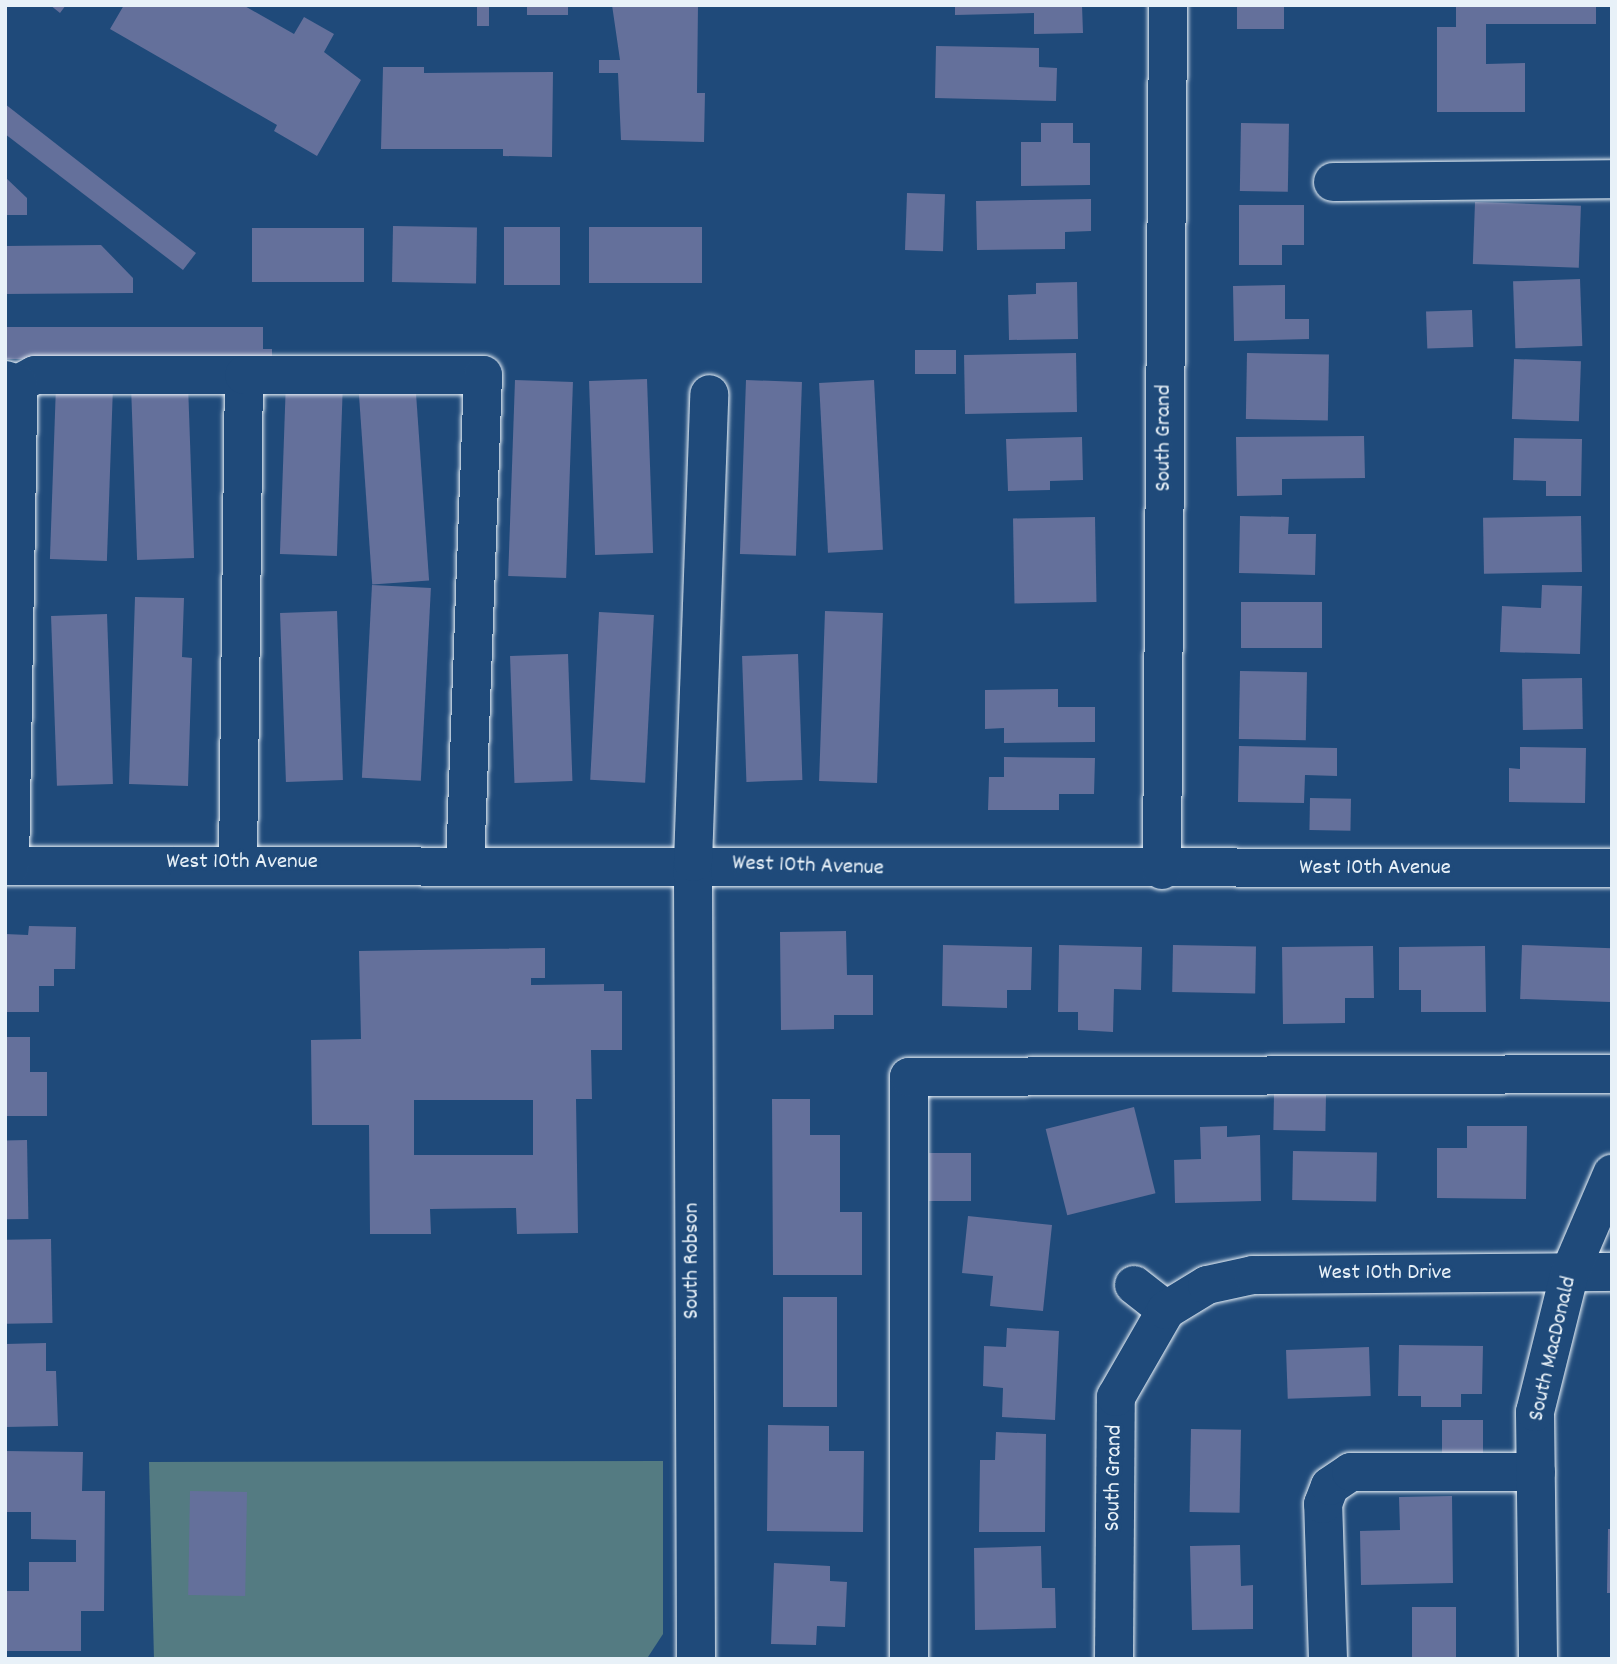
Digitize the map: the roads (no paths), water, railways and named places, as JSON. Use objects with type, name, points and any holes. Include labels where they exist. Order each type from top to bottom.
[{"type":"street","name":"South Grand","points":[[1161,870],[1168,5]]},
{"type":"street","points":[[1334,182],[1612,179]]},
{"type":"street","points":[[8,866],[12,382],[36,375],[482,375],[466,863]]},
{"type":"street","points":[[238,863],[244,375]]},
{"type":"street","name":"South Robson","points":[[696,1659],[692,862],[709,394]]},
{"type":"street","name":"West 10th Avenue","points":[[8,866],[692,862],[817,870],[1612,868]]},
{"type":"street","points":[[909,1659],[909,1077],[1612,1074]]},
{"type":"street","name":"South MacDonald","points":[[1538,1659],[1535,1412],[1570,1272],[1612,1174]]},
{"type":"street","name":"West 10th Drive","points":[[1166,1310],[1207,1285],[1253,1275],[1612,1272]]},
{"type":"street","points":[[1134,1285],[1166,1310]]},
{"type":"street","name":"South Grand","points":[[1114,1659],[1116,1397],[1166,1310]]},
{"type":"street","points":[[1328,1659],[1324,1504],[1330,1486],[1351,1472],[1536,1472]]}]
